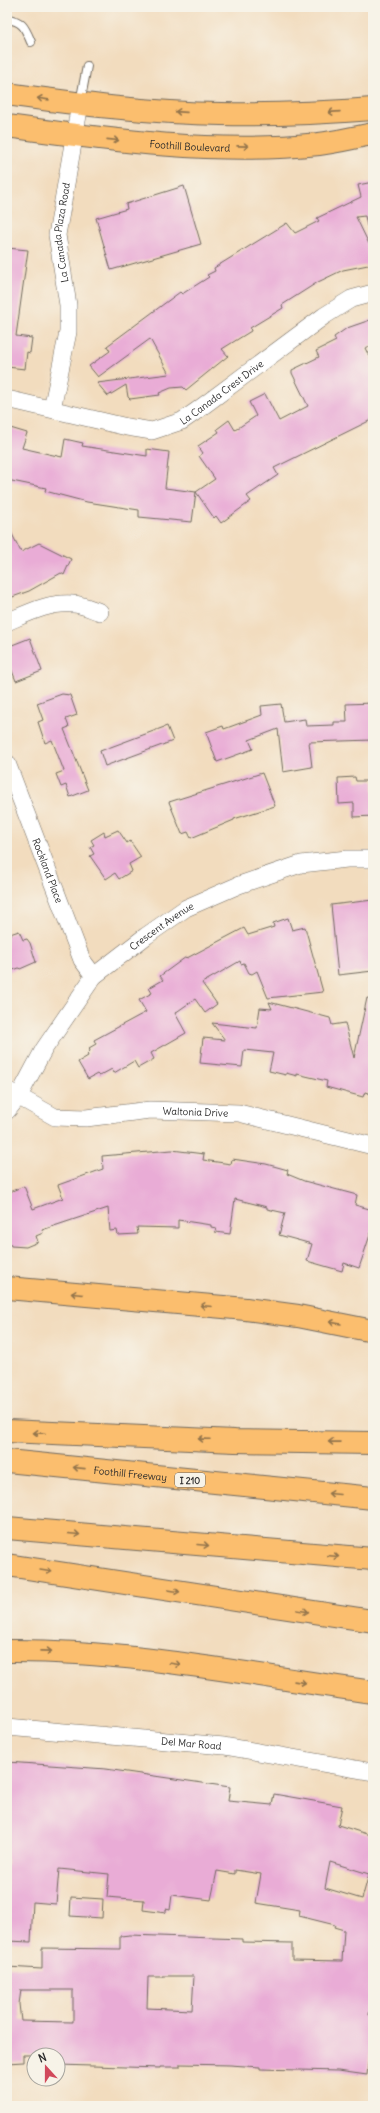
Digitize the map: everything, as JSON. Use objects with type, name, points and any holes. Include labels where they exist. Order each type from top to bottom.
[{"type":"main road","points":[[7,94],[80,104],[220,114],[299,114],[373,109]]},
{"type":"main road","name":"Foothill Boulevard","points":[[7,126],[75,136],[134,142],[269,147],[320,144],[373,134]]},
{"type":"main road","points":[[7,1288],[246,1309],[298,1316],[373,1331]]},
{"type":"main road","points":[[7,1431],[235,1441],[373,1443]]},
{"type":"main road","name":"Foothill Freeway","points":[[7,1461],[373,1498]]},
{"type":"main road","points":[[7,1528],[373,1559]]},
{"type":"main road","points":[[7,1566],[373,1621]]},
{"type":"main road","points":[[7,1651],[46,1651],[115,1655],[373,1692]]},
{"type":"street","name":"La Canada Plaza Road","points":[[52,409],[68,337],[68,305],[57,235],[80,104]]},
{"type":"street","name":"La Canada Crest Drive","points":[[52,409],[127,427],[152,431],[166,427],[182,421],[195,412],[324,316],[351,299],[373,293]]},
{"type":"street","points":[[7,399],[52,409]]},
{"type":"street","points":[[7,622],[53,604],[74,604],[100,612]]},
{"type":"street","name":"Rockland Place","points":[[7,763],[82,960],[94,976]]},
{"type":"street","name":"Crescent Avenue","points":[[13,1093],[94,976],[146,936],[186,908],[239,885],[301,864],[347,859],[373,859]]},
{"type":"street","points":[[7,1111],[13,1093]]},
{"type":"street","name":"Waltonia Drive","points":[[13,1093],[55,1117],[86,1118],[150,1110],[239,1113],[373,1146]]},
{"type":"street","name":"Del Mar Road","points":[[7,1727],[224,1746],[373,1772]]},
{"type":"lane","points":[[7,19],[16,20],[24,25],[31,42]]},
{"type":"lane","points":[[80,104],[86,66]]},
{"type":"building","points":[[373,182],[373,226],[367,226],[365,216],[356,217],[369,244],[373,243],[373,264],[343,270],[318,282],[282,305],[283,308],[250,328],[251,331],[222,349],[228,356],[186,390],[183,387],[171,388],[159,393],[160,395],[130,399],[128,397],[126,385],[108,396],[97,383],[169,374],[150,339],[98,377],[89,366],[110,351],[107,346],[180,292],[182,294],[209,277],[207,275],[215,271],[214,268],[287,223],[295,233],[319,221],[317,218],[361,197],[358,185]]},
{"type":"building","points":[[184,186],[201,244],[111,270],[96,218],[127,209],[126,204]]},
{"type":"building","points":[[7,248],[28,250],[16,336],[32,338],[30,353],[27,352],[25,369],[7,367]]},
{"type":"building","points":[[373,319],[373,345],[365,348],[373,364],[373,419],[274,468],[278,475],[247,496],[251,501],[221,523],[216,516],[214,518],[196,492],[215,479],[199,456],[203,453],[198,446],[219,432],[217,429],[229,420],[235,430],[256,416],[249,402],[265,394],[279,421],[308,406],[292,373],[292,370],[319,357],[316,351],[336,341],[334,337],[347,328]]},
{"type":"building","points":[[7,427],[27,433],[22,448],[62,457],[65,439],[83,443],[82,446],[147,456],[147,449],[169,452],[165,488],[196,492],[192,522],[139,517],[139,510],[87,502],[45,491],[46,488],[7,480]]},
{"type":"building","points":[[7,524],[21,552],[39,543],[71,559],[64,575],[61,573],[29,591],[7,599]]},
{"type":"building","points":[[30,638],[42,671],[16,681],[7,658],[7,647]]},
{"type":"building","points":[[62,694],[70,695],[77,715],[66,719],[69,727],[64,729],[88,790],[70,797],[66,785],[61,787],[56,774],[64,771],[52,740],[45,743],[38,722],[43,720],[37,703]]},
{"type":"building","points":[[373,703],[373,740],[309,742],[312,767],[283,772],[278,729],[249,740],[253,749],[217,762],[206,732],[223,726],[224,729],[262,715],[261,706],[281,704],[284,722],[305,719],[306,726],[334,725],[334,722],[347,722],[346,704]]},
{"type":"building","points":[[167,726],[173,741],[105,766],[100,751]]},
{"type":"building","points":[[262,773],[275,806],[234,819],[191,838],[188,832],[182,834],[169,802]]},
{"type":"building","points":[[355,777],[356,781],[373,781],[373,816],[354,817],[354,803],[339,804],[338,778]]},
{"type":"building","points":[[118,830],[127,843],[130,841],[141,857],[129,864],[132,871],[119,879],[115,873],[106,879],[90,856],[94,854],[90,847],[94,845],[91,840],[104,832],[105,836]]},
{"type":"building","points":[[373,900],[373,971],[338,975],[331,905]]},
{"type":"building","points":[[288,918],[292,930],[305,927],[323,992],[268,998],[257,971],[252,974],[249,973],[244,963],[241,964],[240,961],[202,983],[217,1004],[205,1013],[195,999],[175,1013],[186,1033],[151,1053],[154,1059],[138,1068],[134,1061],[114,1073],[112,1069],[99,1076],[97,1074],[88,1079],[78,1062],[88,1056],[87,1054],[90,1051],[89,1048],[96,1044],[94,1040],[146,1012],[139,1000],[152,993],[149,988],[163,980],[160,976],[186,957],[187,958],[244,928],[248,935],[274,927],[273,923]]},
{"type":"building","points":[[19,931],[23,940],[27,939],[30,943],[36,962],[20,969],[7,972],[7,935]]},
{"type":"building","points":[[367,998],[373,999],[373,1092],[371,1094],[365,1092],[363,1097],[326,1087],[327,1081],[297,1074],[297,1076],[286,1073],[286,1075],[269,1071],[273,1053],[244,1050],[242,1067],[200,1063],[203,1038],[225,1040],[212,1023],[257,1028],[260,1008],[272,1009],[269,1002],[330,1018],[332,1025],[345,1023],[354,1058]]},
{"type":"building","points":[[172,1150],[204,1154],[203,1160],[231,1164],[232,1159],[266,1164],[288,1170],[287,1174],[304,1181],[357,1195],[355,1205],[373,1210],[373,1226],[359,1268],[344,1263],[342,1271],[307,1261],[312,1244],[279,1235],[285,1213],[235,1199],[230,1234],[215,1232],[216,1228],[211,1227],[211,1225],[178,1220],[178,1228],[137,1227],[138,1234],[118,1235],[117,1230],[110,1231],[108,1208],[42,1230],[43,1233],[36,1236],[38,1242],[26,1247],[11,1246],[7,1238],[7,1193],[24,1186],[33,1209],[63,1198],[58,1185],[103,1169],[102,1156]]},
{"type":"building","points":[[7,1762],[106,1769],[230,1787],[228,1801],[272,1805],[274,1794],[342,1806],[338,1825],[373,1836],[373,1989],[369,2015],[373,2015],[373,2021],[367,2075],[338,2071],[260,2069],[260,2067],[230,2065],[180,2064],[180,2067],[160,2068],[66,2065],[66,2047],[26,2047],[26,2055],[23,2055],[23,2062],[7,2063],[7,1967],[42,1969],[42,1948],[120,1949],[120,1936],[130,1935],[242,1939],[242,1942],[292,1943],[292,1960],[342,1961],[344,1930],[334,1927],[335,1925],[299,1916],[300,1910],[256,1903],[261,1874],[235,1870],[235,1874],[217,1871],[211,1900],[172,1895],[170,1910],[166,1909],[166,1913],[143,1910],[144,1900],[107,1897],[109,1874],[59,1869],[56,1904],[33,1902],[31,1942],[7,1941]],"holes":[[[330,1862],[369,1874],[362,1899],[325,1888]],[[194,1976],[192,2010],[147,2008],[148,1977]],[[21,1990],[73,1990],[73,2022],[21,2021],[19,2004]]]},
{"type":"building","points":[[71,1897],[103,1899],[102,1918],[70,1916]]}]
